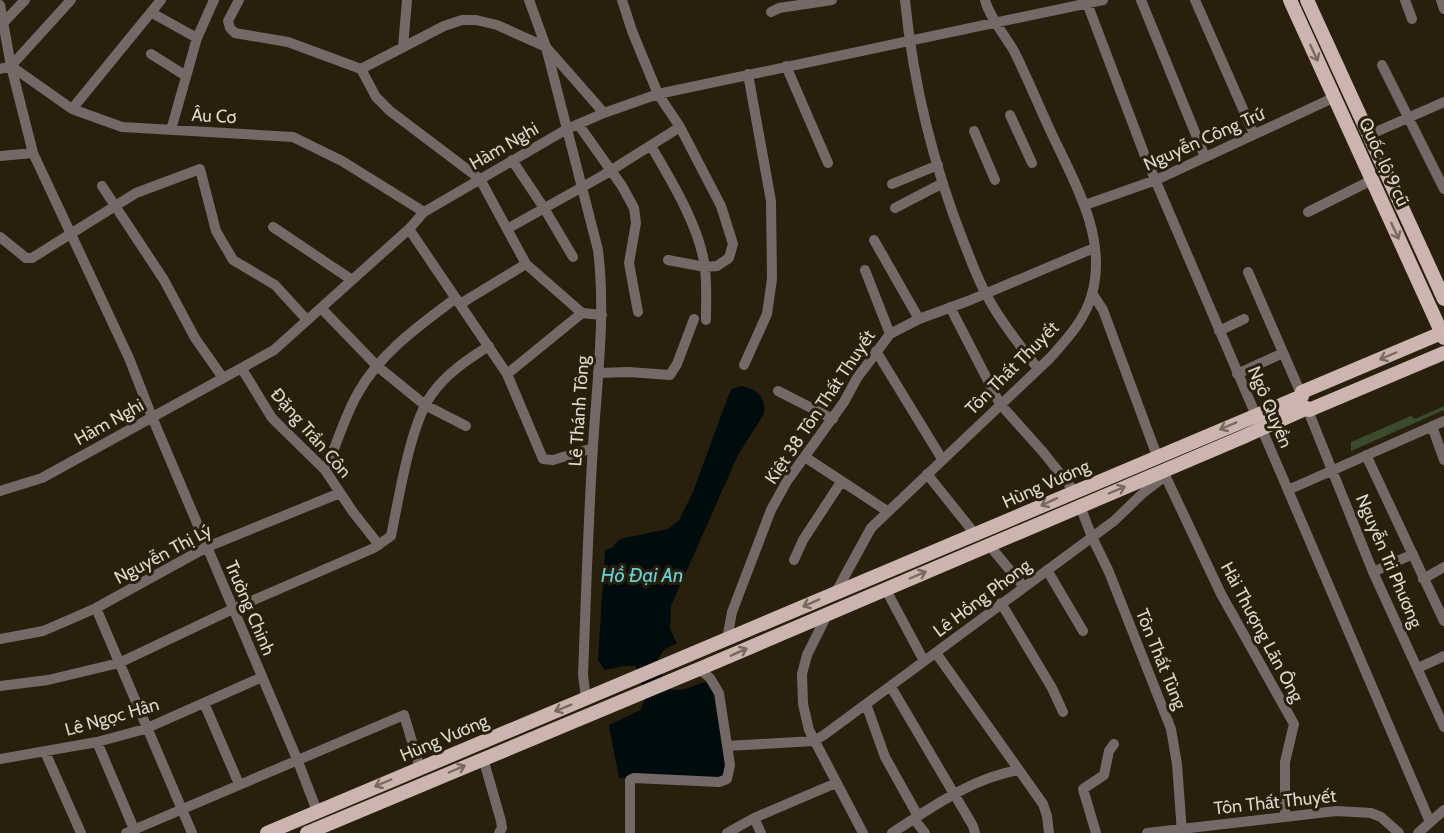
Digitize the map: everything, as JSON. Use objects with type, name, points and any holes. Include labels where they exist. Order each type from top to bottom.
[{"type":"main road","name":"Quốc lộ 9 cũ","points":[[1290,0],[1443,334]]},
{"type":"main road","name":"Quốc lộ 9 cũ","points":[[1307,0],[1444,299]]},
{"type":"main road","points":[[1335,97],[1349,91]]},
{"type":"main road","points":[[1354,141],[1369,135]]},
{"type":"main road","points":[[1372,180],[1387,174]]},
{"type":"main road","name":"Hùng Vương","points":[[267,833],[1157,456],[1258,422],[1305,402],[1443,334]]},
{"type":"main road","name":"Hùng Vương","points":[[1305,402],[1444,353]]},
{"type":"main road","name":"Hùng Vương","points":[[307,833],[325,829],[480,759],[666,683],[1080,506],[1164,473],[1243,437],[1258,422]]},
{"type":"main road","points":[[1157,456],[1164,473]]},
{"type":"main road","points":[[1074,491],[1080,506]]},
{"type":"main road","points":[[976,533],[986,546]]},
{"type":"main road","points":[[828,613],[837,592]]},
{"type":"main road","points":[[586,699],[592,713]]},
{"type":"main road","points":[[474,745],[480,759]]},
{"type":"main road","points":[[420,768],[426,782]]},
{"type":"main road","points":[[317,811],[325,829]]},
{"type":"street","points":[[2,22],[16,12],[25,0]]},
{"type":"street","points":[[5,67],[71,0]]},
{"type":"street","points":[[72,109],[161,0]]},
{"type":"street","points":[[171,130],[198,38],[214,0]]},
{"type":"street","points":[[239,0],[228,21],[230,28],[238,35],[277,39],[361,69],[376,97],[390,111],[480,179],[526,264],[582,313],[603,315]]},
{"type":"street","points":[[404,47],[407,0]]},
{"type":"street","name":"Lê Thánh Tông","points":[[529,0],[546,47],[598,250],[601,278],[603,315],[593,448],[583,675],[586,699]]},
{"type":"street","points":[[622,0],[658,94],[680,127],[721,207],[733,244],[731,254],[725,263],[717,266],[705,267],[668,260]]},
{"type":"street","points":[[775,7],[832,0]]},
{"type":"street","points":[[905,0],[909,41],[938,165],[952,212],[986,294],[1038,369]]},
{"type":"street","name":"Tôn Thất Thuyết","points":[[837,592],[871,528],[1038,369],[1074,330],[1084,314],[1092,293],[1095,271],[1093,237],[1084,205],[1015,53],[997,22],[989,13],[985,0]]},
{"type":"street","name":"Hàm Nghi","points":[[0,490],[42,478],[274,350],[409,229],[424,212],[578,124],[658,94],[1103,0]]},
{"type":"street","points":[[1141,0],[1205,157]]},
{"type":"street","points":[[1195,0],[1254,134]]},
{"type":"street","points":[[1405,0],[1412,20]]},
{"type":"street","points":[[1441,0],[1444,9]]},
{"type":"street","name":"Ngô Quyền","points":[[1087,3],[1155,180],[1431,822]]},
{"type":"street","name":"Trường Chinh","points":[[0,5],[5,67],[33,153],[125,348],[317,811]]},
{"type":"street","points":[[152,13],[198,38]]},
{"type":"street","points":[[361,69],[444,26],[469,19],[497,25],[546,47],[604,113]]},
{"type":"street","points":[[151,54],[186,76]]},
{"type":"street","points":[[786,66],[828,163]]},
{"type":"street","points":[[1382,66],[1444,189]]},
{"type":"street","name":"Âu Cơ","points":[[5,67],[72,109],[122,127],[293,136],[342,161],[424,212]]},
{"type":"street","points":[[744,365],[767,314],[772,279],[771,201],[748,74]]},
{"type":"street","name":"Nguyễn Công Trứ","points":[[1084,205],[1155,180],[1335,97]]},
{"type":"street","points":[[1369,135],[1444,102]]},
{"type":"street","points":[[1010,115],[1032,163]]},
{"type":"street","points":[[578,124],[629,198],[636,216],[629,263],[638,312]]},
{"type":"street","points":[[507,229],[611,171],[680,127]]},
{"type":"street","points":[[974,131],[995,180]]},
{"type":"street","points":[[651,146],[684,205],[694,229],[705,267],[706,320]]},
{"type":"street","points":[[0,156],[33,153]]},
{"type":"street","points":[[512,160],[573,257]]},
{"type":"street","points":[[892,184],[938,165]]},
{"type":"street","points":[[0,237],[30,259],[115,204],[147,187],[200,169],[216,231],[233,260],[275,285],[307,320]]},
{"type":"street","points":[[1308,212],[1372,180]]},
{"type":"street","points":[[895,208],[943,183]]},
{"type":"street","points":[[102,186],[164,280],[195,338],[223,378]]},
{"type":"street","points":[[273,227],[352,280]]},
{"type":"street","points":[[409,229],[507,374],[543,459],[553,460],[593,448]]},
{"type":"street","points":[[874,240],[919,318]]},
{"type":"street","name":"Kiệt 38 Tôn Thất Thuyết","points":[[727,639],[732,612],[771,510],[787,482],[890,334],[919,318],[986,294],[1094,248]]},
{"type":"street","points":[[325,470],[357,394],[377,366],[411,332],[458,301],[526,264]]},
{"type":"street","points":[[865,270],[890,334]]},
{"type":"street","name":"Nguyễn Tri Phương","points":[[1248,272],[1305,402],[1374,572],[1444,727]]},
{"type":"street","points":[[1092,293],[1103,310],[1157,456]]},
{"type":"street","points":[[950,307],[1000,404],[1074,491]]},
{"type":"street","points":[[321,308],[377,366],[425,405],[466,426]]},
{"type":"street","points":[[507,374],[582,313]]},
{"type":"street","points":[[598,373],[672,374],[694,319]]},
{"type":"street","points":[[1219,331],[1244,319]]},
{"type":"street","points":[[0,686],[48,680],[119,663],[379,544],[391,536],[417,426],[425,405],[451,374],[469,358],[489,346]]},
{"type":"street","points":[[876,351],[942,459]]},
{"type":"street","points":[[1237,374],[1283,353]]},
{"type":"street","name":"Đặng Trần Côn","points":[[242,369],[272,418],[325,470],[353,512],[379,544]]},
{"type":"street","points":[[778,391],[833,419]]},
{"type":"street","points":[[1288,490],[1444,421]]},
{"type":"street","points":[[1432,426],[1444,460]]},
{"type":"street","points":[[1366,455],[1444,621]]},
{"type":"street","points":[[805,457],[887,511]]},
{"type":"street","name":"Lê Hồng Phong","points":[[814,741],[891,687],[1114,521],[1164,473]]},
{"type":"street","name":"Hải Thượng Lãn Ông","points":[[1164,473],[1221,594],[1294,724],[1285,762],[1285,816]]},
{"type":"street","points":[[927,474],[976,533]]},
{"type":"street","points":[[794,560],[803,540],[841,482]]},
{"type":"street","name":"Nguyễn Thị Lý","points":[[0,639],[43,631],[96,608],[207,547],[340,492]]},
{"type":"street","name":"Tôn Thất Tùng","points":[[1080,506],[1172,729],[1178,764],[1182,831]]},
{"type":"street","points":[[986,546],[1024,586]]},
{"type":"street","points":[[1374,572],[1413,554]]},
{"type":"street","points":[[1423,579],[1444,567]]},
{"type":"street","points":[[1047,570],[1083,631]]},
{"type":"street","points":[[885,588],[924,661]]},
{"type":"street","points":[[1001,603],[1064,712]]},
{"type":"street","points":[[96,608],[192,833]]},
{"type":"street","points":[[828,613],[807,656],[802,674],[803,704],[814,741],[863,833]]},
{"type":"street","points":[[936,653],[1043,804],[1047,816],[1048,833]]},
{"type":"street","points":[[1418,668],[1444,656]]},
{"type":"street","points":[[630,833],[630,780],[639,778],[719,782],[727,779],[729,774],[727,746],[717,688],[699,669]]},
{"type":"street","name":"Lê Ngọc Hân","points":[[0,759],[97,742],[148,728],[262,677]]},
{"type":"street","points":[[891,687],[955,794],[975,833]]},
{"type":"street","points":[[204,703],[239,784]]},
{"type":"street","points":[[866,704],[885,757],[925,833]]},
{"type":"street","points":[[97,742],[130,831],[404,715],[420,768]]},
{"type":"street","points":[[727,746],[814,741]]},
{"type":"street","points":[[1096,833],[1083,789],[1104,775],[1108,751],[1114,744]]},
{"type":"street","points":[[45,752],[81,833]]},
{"type":"street","points":[[480,759],[485,765],[501,821],[502,828],[499,833]]},
{"type":"street","points":[[892,833],[955,794],[984,780],[1019,770]]},
{"type":"street","points":[[727,833],[754,818],[836,783]]},
{"type":"street","points":[[1418,833],[1444,810]]},
{"type":"street","name":"Tôn Thất Thuyết","points":[[1147,833],[1182,831],[1336,811],[1371,813],[1381,817],[1399,833]]},
{"type":"street","points":[[754,818],[760,833]]},
{"type":"green space","points":[[1444,406],[1444,410],[1351,451],[1351,442],[1411,416],[1415,419]]},
{"type":"water","name":"Hồ Đại An","points":[[741,386],[759,394],[764,402],[764,414],[738,455],[671,606],[670,629],[677,643],[664,650],[657,660],[666,688],[679,690],[710,682],[715,686],[731,778],[619,778],[609,725],[640,710],[646,698],[636,666],[605,670],[598,660],[605,550],[612,548],[620,539],[668,529],[679,520],[693,492],[729,394],[732,389]]}]
